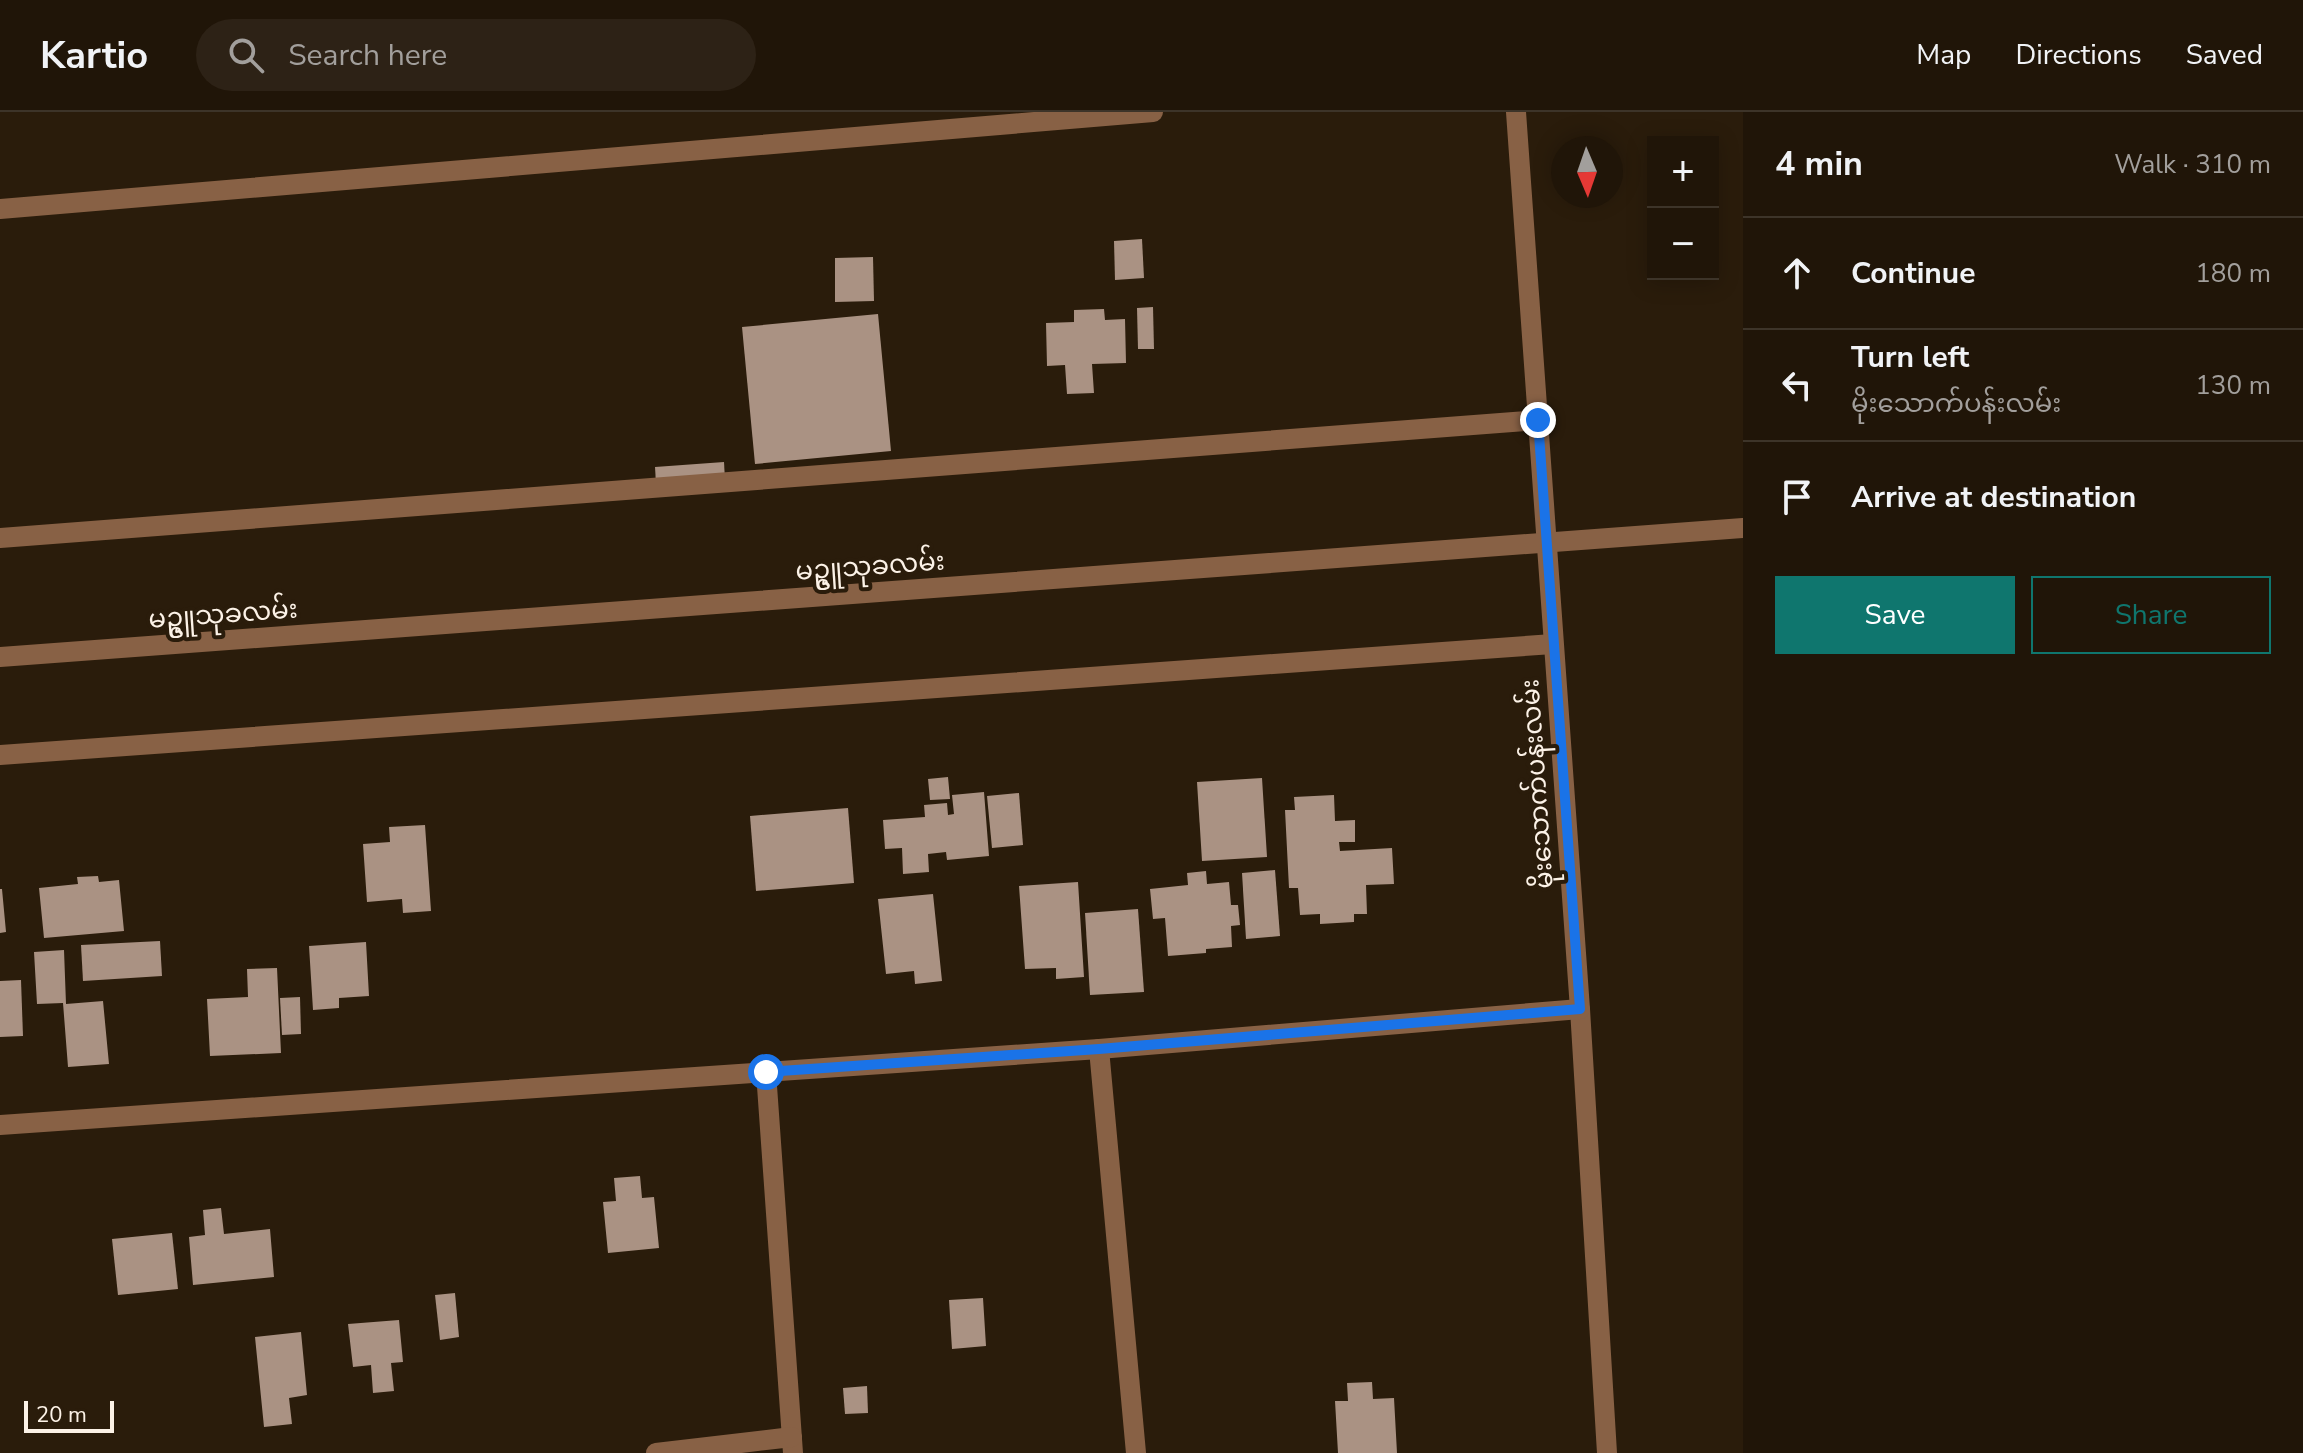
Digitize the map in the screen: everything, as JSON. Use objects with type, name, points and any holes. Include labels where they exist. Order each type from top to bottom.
[{"type":"street","points":[[0,209],[1153,112]]},
{"type":"street","name":"မိုးသောက်ပန်းလမ်း","points":[[1516,112],[1580,1009],[1607,1453]]},
{"type":"street","points":[[0,538],[1538,420]]},
{"type":"street","name":"မဥ္ဇူသုခလမ်း","points":[[0,657],[1743,528]]},
{"type":"street","points":[[0,755],[1553,644]]},
{"type":"street","points":[[0,1125],[1099,1049],[1580,1009]]},
{"type":"street","points":[[1099,1049],[1136,1453]]},
{"type":"street","points":[[656,1453],[792,1445],[766,1072]]},
{"type":"building","points":[[1142,239],[1144,278],[1115,280],[1114,241]]},
{"type":"building","points":[[873,257],[874,301],[835,302],[835,258]]},
{"type":"building","points":[[1153,307],[1154,349],[1138,349],[1137,308]]},
{"type":"building","points":[[1104,309],[1105,320],[1125,319],[1126,363],[1092,364],[1094,393],[1067,394],[1065,365],[1047,366],[1046,323],[1074,322],[1074,310]]},
{"type":"building","points":[[878,314],[891,451],[755,464],[742,327]]},
{"type":"building","points":[[724,462],[725,480],[656,484],[655,467]]},
{"type":"building","points":[[948,777],[950,799],[930,800],[928,779]]},
{"type":"building","points":[[1262,778],[1267,857],[1202,861],[1197,782]]},
{"type":"building","points":[[984,792],[989,856],[947,860],[946,852],[928,854],[929,872],[903,874],[902,848],[885,849],[883,820],[925,817],[924,805],[947,803],[948,815],[954,814],[952,795]]},
{"type":"building","points":[[1019,793],[1023,845],[992,848],[987,796]]},
{"type":"building","points":[[1334,795],[1335,821],[1355,820],[1355,842],[1339,842],[1340,851],[1392,848],[1394,884],[1366,885],[1367,914],[1354,914],[1354,922],[1320,924],[1320,914],[1300,915],[1298,888],[1289,888],[1285,810],[1295,810],[1294,797]]},
{"type":"building","points":[[848,808],[854,883],[756,891],[750,816]]},
{"type":"building","points":[[425,825],[431,911],[403,913],[402,899],[367,902],[363,844],[390,842],[389,827]]},
{"type":"building","points":[[1275,870],[1280,936],[1246,939],[1242,873]]},
{"type":"building","points":[[1206,871],[1207,884],[1229,882],[1231,905],[1238,905],[1240,925],[1231,926],[1232,947],[1168,956],[1165,918],[1153,919],[1150,889],[1188,885],[1187,873]]},
{"type":"building","points":[[98,876],[99,882],[119,880],[124,931],[44,938],[39,888],[78,884],[77,877]]},
{"type":"building","points":[[1078,882],[1084,977],[1056,979],[1056,968],[1025,969],[1019,886]]},
{"type":"building","points":[[0,889],[6,932],[0,933]]},
{"type":"building","points":[[933,894],[942,981],[915,984],[914,971],[886,974],[878,899]]},
{"type":"building","points":[[1138,909],[1144,992],[1090,995],[1085,913]]},
{"type":"building","points":[[160,941],[162,976],[83,981],[81,945]]},
{"type":"building","points":[[366,942],[369,996],[339,998],[339,1008],[313,1010],[309,946]]},
{"type":"building","points":[[64,950],[66,1004],[103,1001],[109,1064],[68,1067],[63,1003],[37,1004],[34,952]]},
{"type":"building","points":[[277,968],[281,1053],[210,1056],[207,999],[248,997],[247,969]]},
{"type":"building","points":[[21,980],[23,1036],[0,1037],[0,981]]},
{"type":"building","points":[[300,997],[301,1034],[282,1035],[280,998]]},
{"type":"building","points":[[640,1176],[642,1198],[654,1197],[659,1248],[608,1253],[603,1202],[616,1201],[614,1178]]},
{"type":"building","points":[[221,1208],[224,1234],[270,1229],[274,1277],[193,1285],[189,1237],[205,1235],[203,1210]]},
{"type":"building","points":[[172,1233],[178,1289],[118,1295],[112,1239]]},
{"type":"building","points":[[455,1293],[459,1337],[440,1340],[435,1295]]},
{"type":"building","points":[[983,1298],[986,1346],[952,1349],[949,1300]]},
{"type":"building","points":[[399,1320],[403,1362],[391,1363],[394,1391],[373,1393],[371,1365],[353,1367],[348,1324]]},
{"type":"building","points":[[301,1332],[307,1395],[289,1398],[292,1424],[264,1427],[255,1337]]},
{"type":"building","points":[[1372,1382],[1373,1399],[1394,1398],[1397,1453],[1338,1453],[1335,1401],[1348,1401],[1347,1383]]},
{"type":"building","points":[[867,1386],[868,1413],[845,1414],[843,1388]]},
{"type":"route","points":[[766,1072],[1099,1049],[1580,1009],[1538,420]]}]
